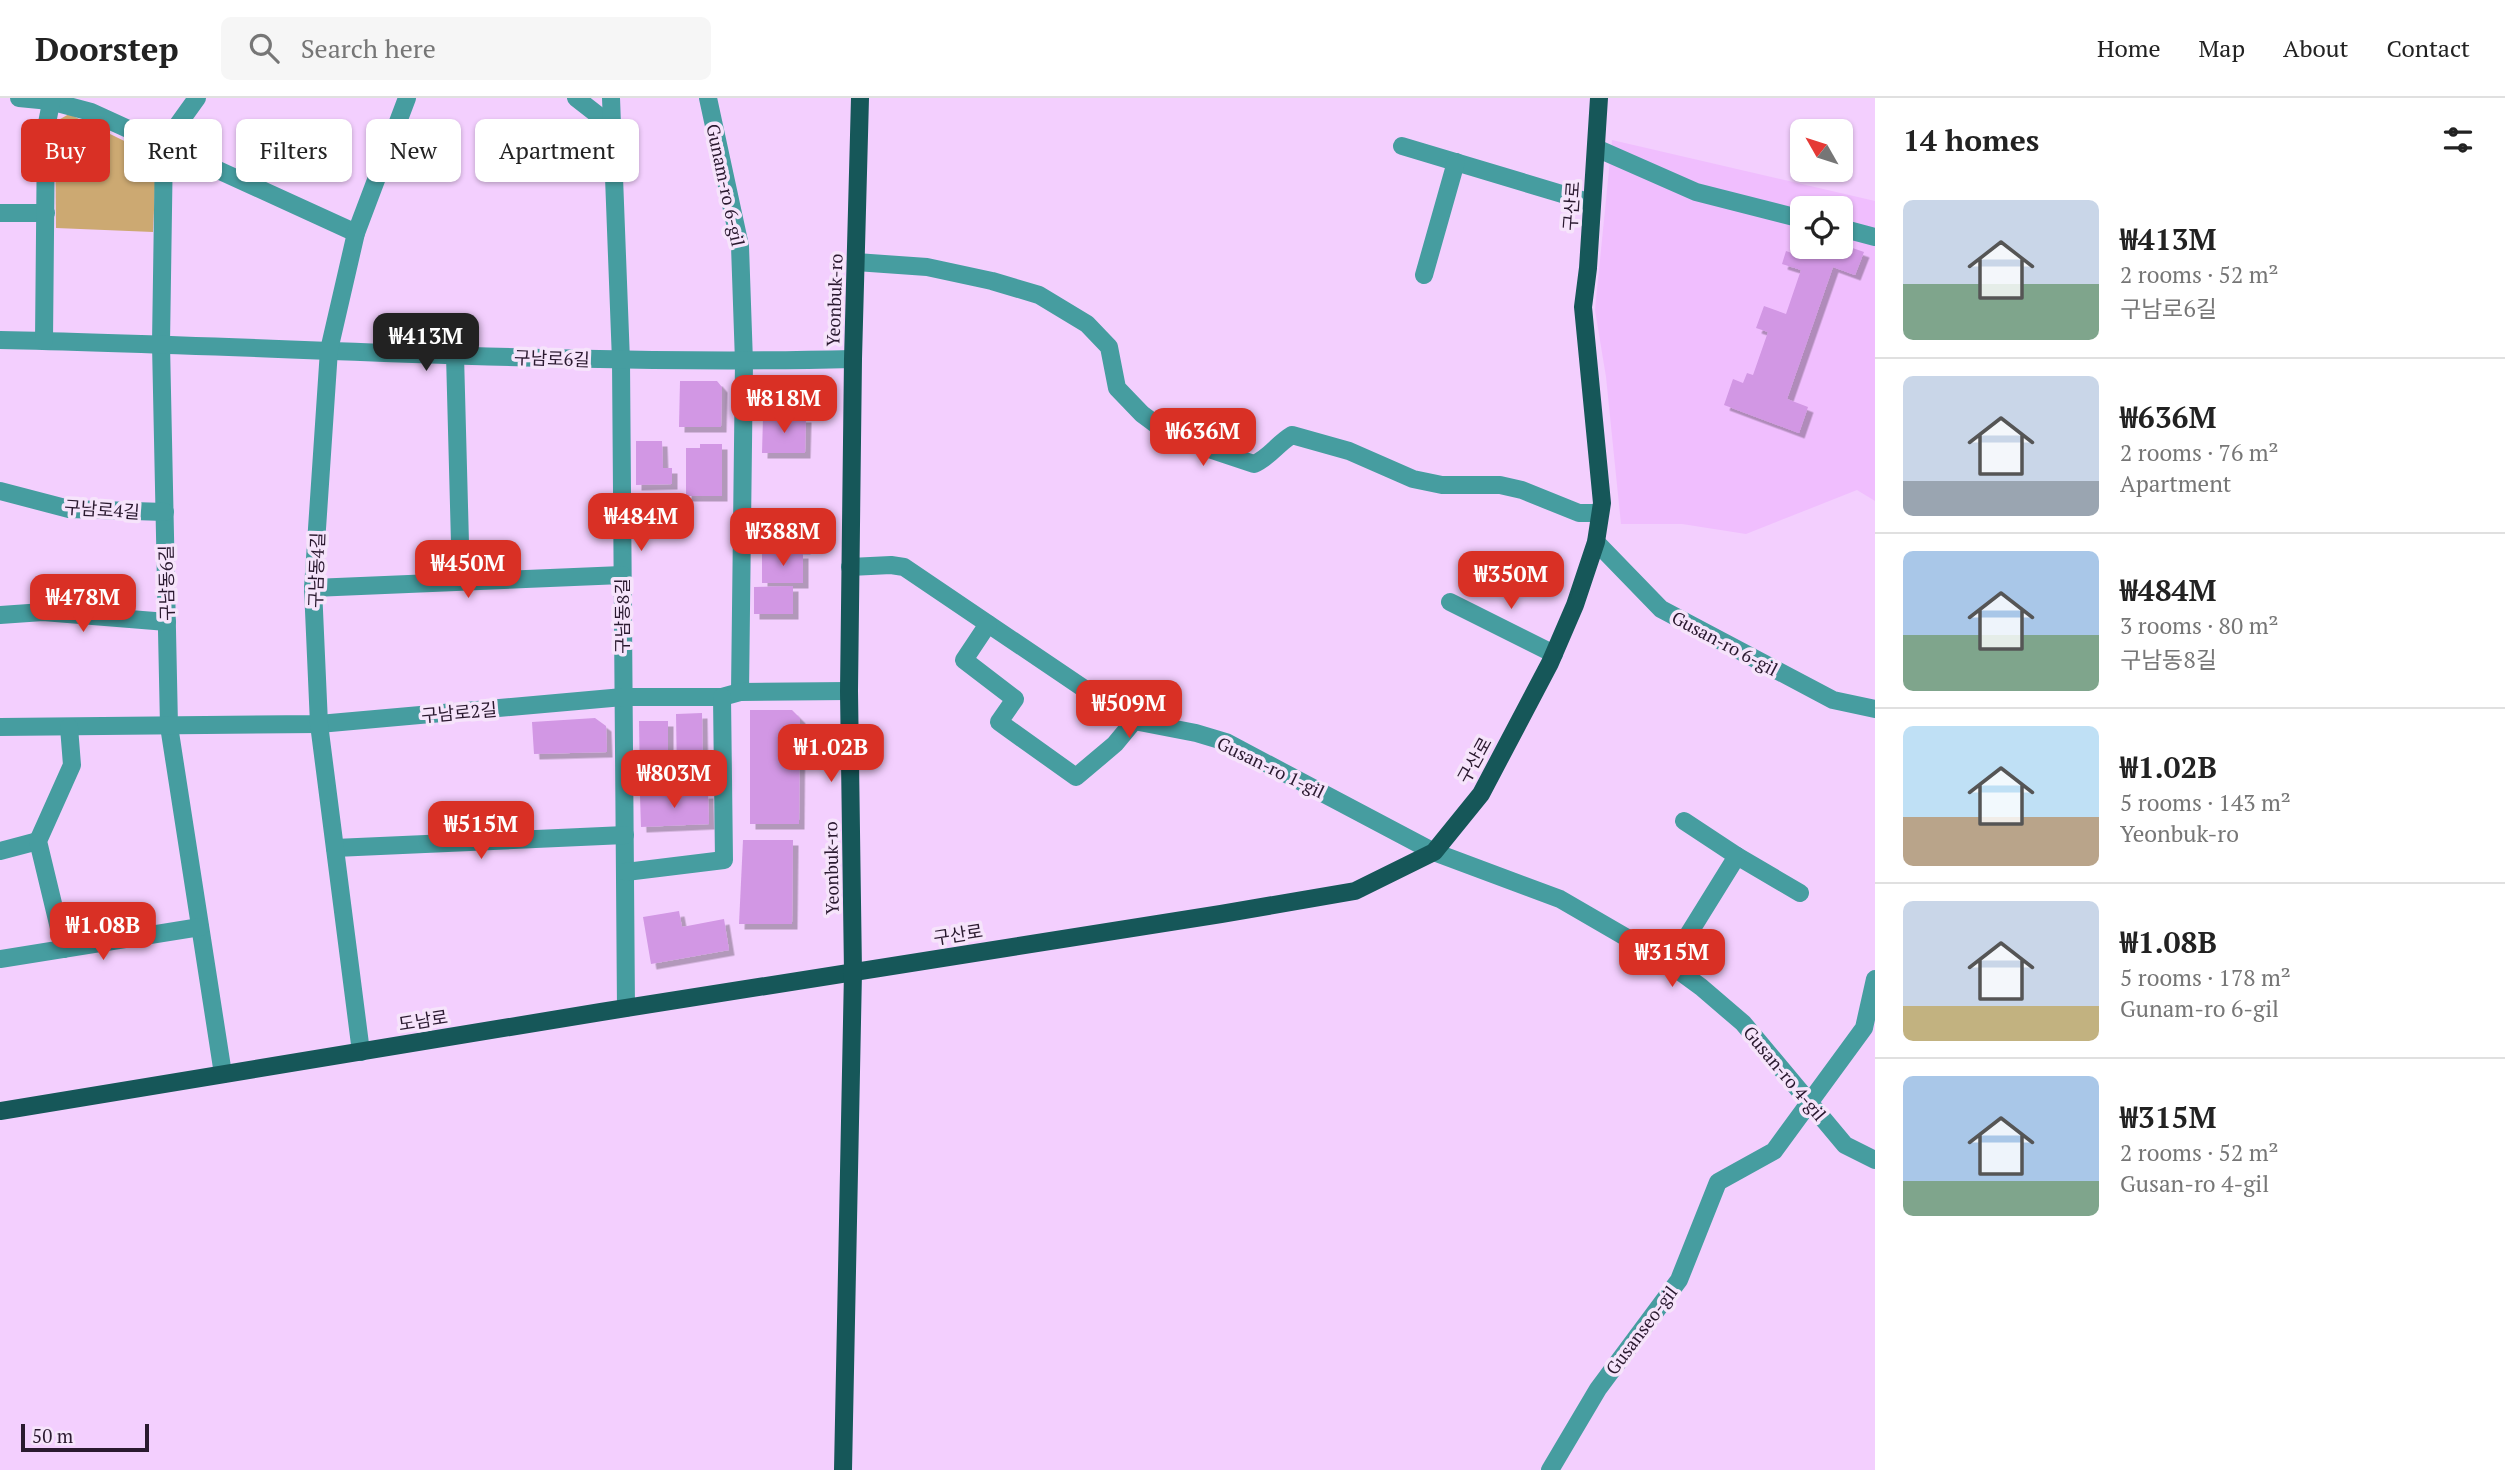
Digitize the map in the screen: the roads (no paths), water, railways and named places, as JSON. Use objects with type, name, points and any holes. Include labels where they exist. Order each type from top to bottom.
[{"type":"main road","name":"Yeonbuk-ro","points":[[843,1470],[853,972],[850,566],[860,98]]},
{"type":"main road","name":"구산로","points":[[853,972],[1356,891],[1434,852],[1481,794],[1555,653],[1575,605],[1596,542],[1602,503],[1583,307],[1599,98]]},
{"type":"main road","name":"도남로","points":[[0,1111],[853,972]]},
{"type":"street","points":[[19,98],[51,100],[91,112],[124,126]]},
{"type":"street","points":[[182,119],[197,98]]},
{"type":"street","name":"구남동4길","points":[[361,1052],[319,724],[313,588],[329,350],[356,233],[407,98]]},
{"type":"street","points":[[576,98],[603,119]]},
{"type":"street","name":"구남동8길","points":[[611,98],[612,119]]},
{"type":"street","name":"Gunam-ro 6-gil","points":[[708,98],[740,246],[744,362],[740,692]]},
{"type":"street","points":[[44,341],[46,128],[51,100]]},
{"type":"street","points":[[1402,146],[1592,203]]},
{"type":"street","points":[[1595,148],[1696,192],[1790,216]]},
{"type":"street","points":[[1424,275],[1456,162]]},
{"type":"street","points":[[222,171],[356,233]]},
{"type":"street","name":"구남동6길","points":[[163,182],[161,344],[169,726],[223,1074]]},
{"type":"street","name":"구남동8길","points":[[614,182],[621,361],[626,1008]]},
{"type":"street","points":[[0,212],[46,213]]},
{"type":"street","points":[[1853,231],[1875,237]]},
{"type":"street","points":[[856,262],[927,267],[992,281],[1039,295],[1087,324],[1109,347],[1118,388],[1142,414],[1173,436],[1219,453],[1254,464],[1268,457],[1282,441],[1292,435],[1349,451],[1413,480],[1442,485],[1500,485],[1522,490],[1579,513],[1600,513]]},
{"type":"street","name":"구남로6길","points":[[0,340],[621,361],[853,359]]},
{"type":"street","points":[[455,355],[461,582]]},
{"type":"street","name":"구남로4길","points":[[0,491],[69,509],[165,512]]},
{"type":"street","name":"Gusan-ro 6-gil","points":[[1596,542],[1661,609],[1833,700],[1875,709]]},
{"type":"street","name":"Gusan-ro 1-gil","points":[[850,566],[904,567],[1134,721],[1226,742],[1434,852]]},
{"type":"street","points":[[313,588],[622,575]]},
{"type":"street","points":[[1450,602],[1555,653]]},
{"type":"street","points":[[0,615],[43,612],[167,622]]},
{"type":"street","points":[[988,624],[964,660],[1015,699],[999,722],[1076,777],[1115,744],[1134,721]]},
{"type":"street","name":"구남로2길","points":[[0,727],[319,724],[623,698],[722,697],[740,692],[849,691]]},
{"type":"street","points":[[626,872],[724,860],[722,697]]},
{"type":"street","points":[[64,949],[38,841],[72,765],[69,727]]},
{"type":"street","points":[[1684,821],[1737,856],[1800,892]]},
{"type":"street","points":[[335,848],[625,835]]},
{"type":"street","points":[[0,851],[38,841]]},
{"type":"street","name":"Gusan-ro 4-gil","points":[[1434,852],[1560,899],[1670,964],[1743,1023],[1845,1145],[1875,1160]]},
{"type":"street","points":[[1670,964],[1737,856]]},
{"type":"street","points":[[0,960],[200,927]]},
{"type":"street","name":"Gusanseo-gil","points":[[1550,1470],[1598,1389],[1679,1280],[1718,1182],[1774,1150],[1864,1028],[1875,979]]}]
